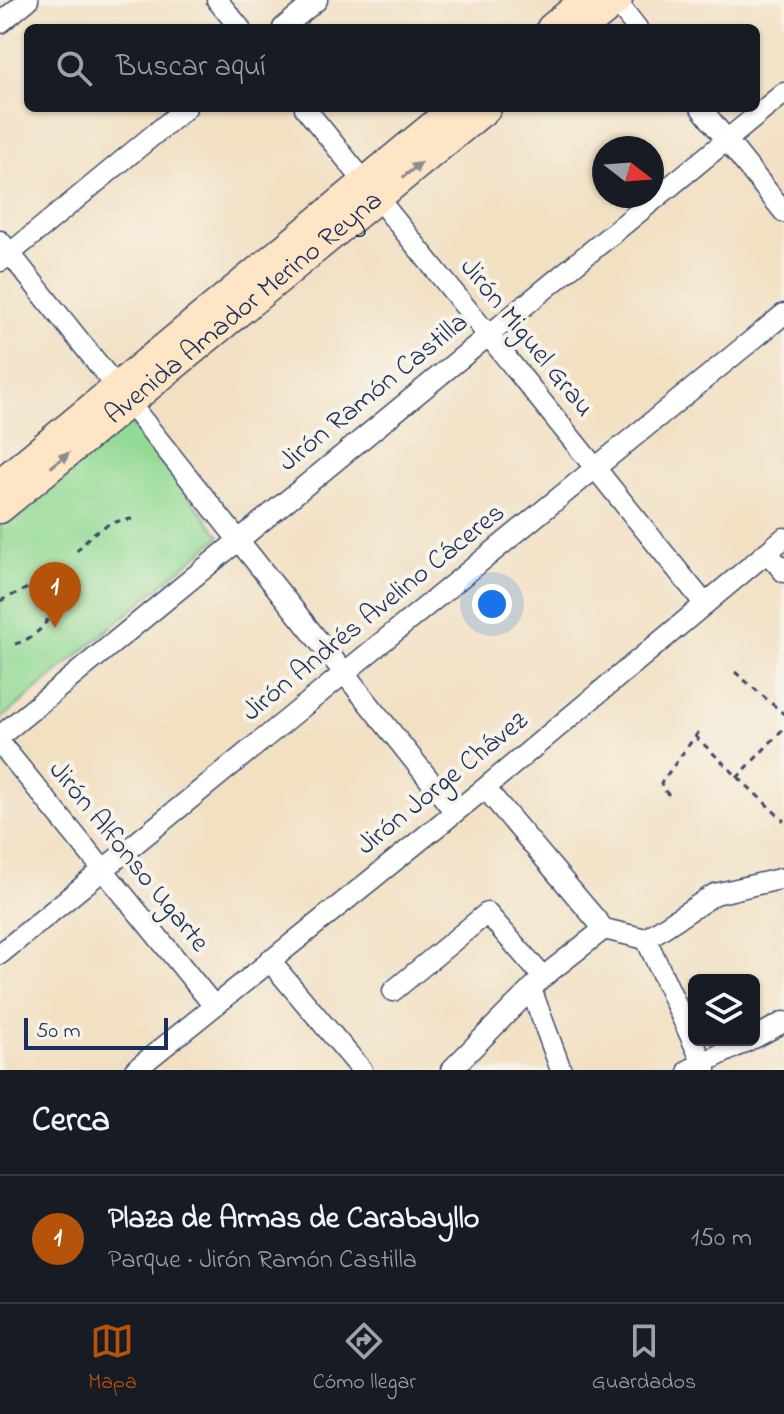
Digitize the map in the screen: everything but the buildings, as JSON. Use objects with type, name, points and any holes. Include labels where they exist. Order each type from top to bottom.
[{"type":"street","points":[[0,23],[28,0]]},
{"type":"street","points":[[217,0],[237,24]]},
{"type":"street","points":[[288,24],[317,0]]},
{"type":"street","points":[[556,24],[585,0]]},
{"type":"street","points":[[589,24],[616,1],[634,24]]},
{"type":"street","name":"Jirón Ramón Castilla","points":[[0,736],[784,93]]},
{"type":"street","points":[[181,112],[3,252],[123,395],[455,812]]},
{"type":"street","name":"Jirón Miguel Grau","points":[[308,112],[704,603]]},
{"type":"street","name":"Avenida Amador Merino Reyna","points":[[371,190],[450,112]]},
{"type":"street","name":"Avenida Amador Merino Reyna","points":[[0,509],[123,395],[371,190],[481,112]]},
{"type":"street","points":[[704,112],[784,212]]},
{"type":"street","name":"Jirón Andrés Avelino Cáceres","points":[[0,954],[784,314]]},
{"type":"street","name":"Avenida Amador Merino Reyna","points":[[0,483],[123,395]]},
{"type":"street","name":"Jirón Jorge Chávez","points":[[135,1070],[485,788],[784,538]]},
{"type":"street","points":[[767,552],[784,572]]},
{"type":"street","name":"Jirón Alfonso Ugarte","points":[[0,743],[214,1006]]},
{"type":"street","points":[[485,788],[604,929],[646,939],[715,894],[784,878]]},
{"type":"street","points":[[393,991],[487,913],[537,983],[561,1070]]},
{"type":"street","points":[[459,1067],[537,983],[604,929]]},
{"type":"street","points":[[646,939],[699,1068],[739,1046]]},
{"type":"street","points":[[269,960],[362,1070]]},
{"type":"street","points":[[760,1035],[784,1022]]},
{"type":"path","points":[[77,551],[102,526],[133,519]]},
{"type":"path","points":[[0,601],[45,580]]},
{"type":"path","points":[[15,644],[28,639],[43,627],[53,609],[56,590]]},
{"type":"path","points":[[735,672],[784,714]]},
{"type":"path","points":[[669,795],[661,783],[702,727]]},
{"type":"path","points":[[737,778],[784,728]]},
{"type":"path","points":[[695,736],[784,821]]},
{"type":"green space","points":[[127,418],[220,536],[0,720],[0,523]]},
{"type":"place","name":"Plaza de Armas de Carabayllo","points":[[55,628]]}]
